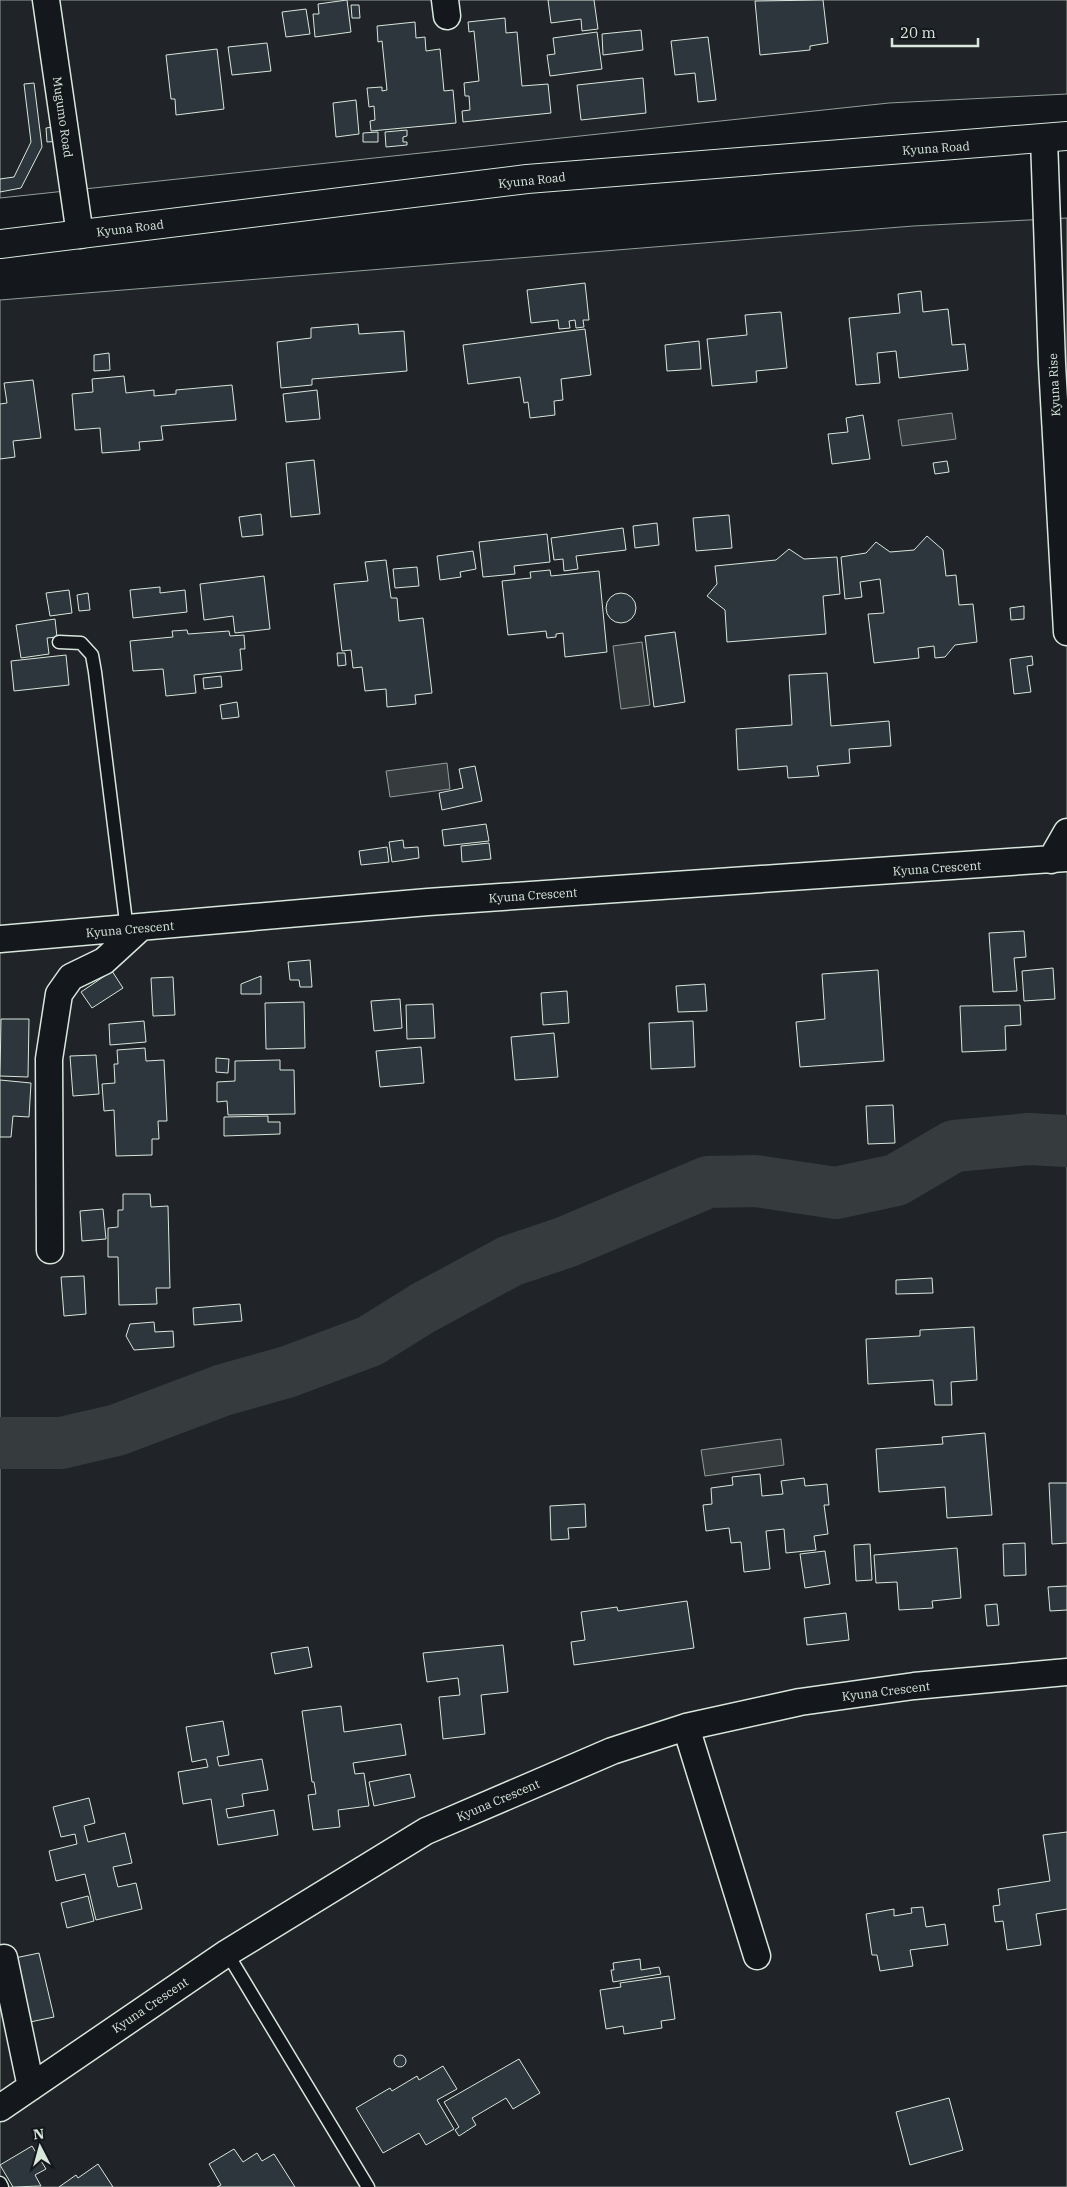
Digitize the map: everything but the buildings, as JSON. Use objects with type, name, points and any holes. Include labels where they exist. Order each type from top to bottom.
[{"type":"main road","name":"Kyuna Road","points":[[0,244],[527,180],[1056,138]]},
{"type":"street","name":"Mugumo Road","points":[[46,0],[80,235]]},
{"type":"street","name":"Kyuna Rise","points":[[1056,138],[1067,632]]},
{"type":"street","points":[[1059,859],[1067,832]]},
{"type":"street","name":"Kyuna Crescent","points":[[0,939],[428,902],[1059,859]]},
{"type":"street","points":[[50,1250],[49,1059],[58,994],[71,977],[104,961],[133,929]]},
{"type":"street","name":"Kyuna Crescent","points":[[0,2108],[227,1953],[426,1832],[612,1751],[686,1727],[800,1702],[914,1686],[1067,1672]]},
{"type":"street","points":[[686,1727],[756,1956]]},
{"type":"street","points":[[4,1958],[30,2087]]},
{"type":"lane","points":[[59,642],[81,643],[92,655],[133,929]]},
{"type":"lane","points":[[227,1953],[368,2187]]},
{"type":"lane","points":[[0,2183],[2,2187]]},
{"type":"shaded area","points":[[0,0],[1067,0],[1067,94],[889,103],[0,198]]},
{"type":"shaded area","points":[[1067,218],[1067,2187],[0,2187],[0,300],[913,226]]},
{"type":"shaded area","points":[[952,413],[956,439],[902,446],[898,420]]},
{"type":"shaded area","points":[[642,642],[650,705],[621,709],[613,646]]},
{"type":"shaded area","points":[[447,763],[450,789],[390,797],[386,771]]},
{"type":"shaded area","points":[[781,1439],[784,1465],[705,1476],[701,1450]]},
{"type":"waterway","points":[[0,1443],[61,1443],[117,1430],[223,1390],[287,1372],[370,1341],[423,1308],[510,1261],[566,1242],[708,1182],[755,1181],[836,1193],[896,1180],[954,1146],[1029,1139],[1067,1141]]}]
